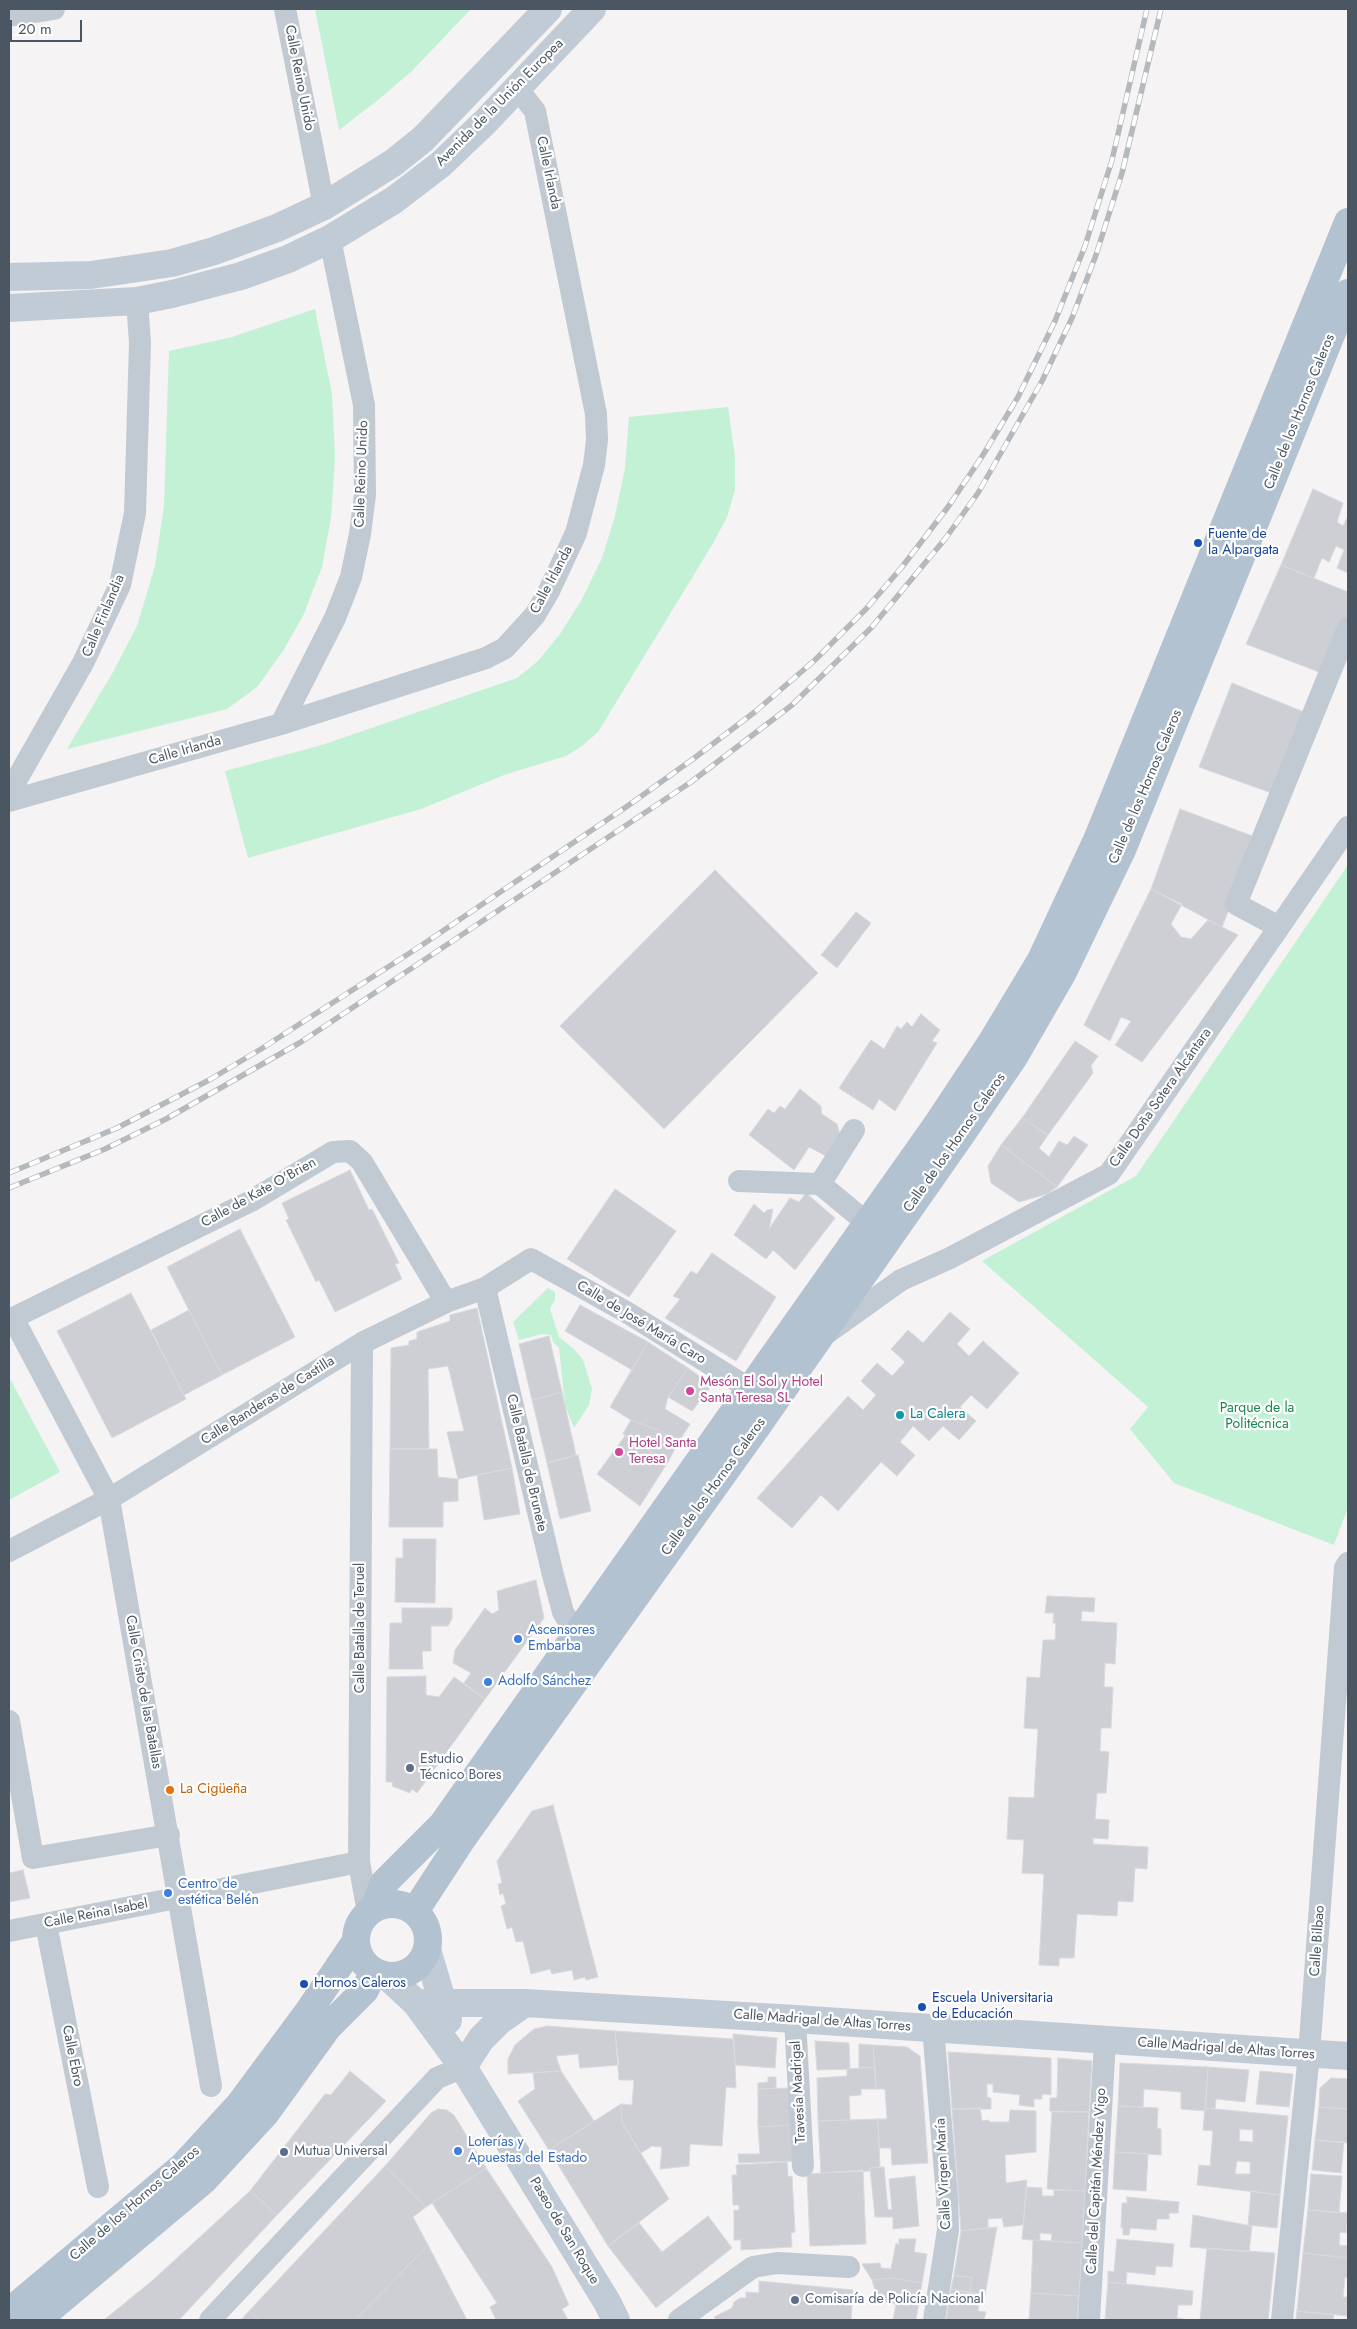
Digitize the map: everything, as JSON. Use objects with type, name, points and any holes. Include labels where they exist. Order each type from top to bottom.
[{"type":"main road","name":"Calle de los Hornos Caleros","points":[[371,1910],[383,1884],[442,1825],[938,1123],[991,1043],[1041,960],[1097,840],[1348,222]]},
{"type":"main road","name":"Calle de los Hornos Caleros","points":[[415,1911],[462,1839],[758,1426],[1014,1057],[1063,972],[1122,850],[1348,293]]},
{"type":"main road","points":[[395,1904],[415,1911],[424,1922],[428,1936],[427,1950],[418,1965],[404,1974],[380,1974],[361,1958],[356,1941],[359,1926],[371,1910],[395,1904]]},
{"type":"main road","name":"Calle de los Hornos Caleros","points":[[9,2312],[183,2166],[240,2105],[308,2012],[356,1941]]},
{"type":"main road","name":"Calle de los Hornos Caleros","points":[[37,2320],[204,2180],[265,2114],[328,2027],[380,1974]]},
{"type":"street","points":[[9,16],[54,9]]},
{"type":"street","name":"Calle Reino Unido","points":[[285,9],[324,206]]},
{"type":"street","name":"Avenida de la Unión Europea","points":[[9,277],[47,278],[91,275],[172,263],[214,251],[277,228],[324,206],[393,163],[423,140],[548,9]]},
{"type":"street","name":"Avenida de la Unión Europea","points":[[9,308],[137,301],[242,276],[330,239],[394,200],[464,144],[592,9]]},
{"type":"street","name":"Calle Irlanda","points":[[9,801],[280,724],[486,658],[505,648],[534,615],[549,592],[576,533],[594,465],[597,440],[596,414],[535,111],[517,88]]},
{"type":"street","name":"Calle Reino Unido","points":[[280,724],[335,618],[352,577],[365,495],[364,405],[330,239]]},
{"type":"street","name":"Calle Finlandia","points":[[9,793],[106,620],[120,585],[135,513],[140,343],[137,301]]},
{"type":"street","points":[[1279,927],[1236,904],[1348,628]]},
{"type":"street","name":"Calle Doña Sotera Alcántara","points":[[816,1341],[901,1280],[950,1258],[1109,1174],[1348,827]]},
{"type":"street","points":[[820,1184],[854,1130]]},
{"type":"street","name":"Calle de Kate O'Brien","points":[[11,1319],[251,1201],[333,1152],[350,1151],[362,1162],[446,1302]]},
{"type":"street","points":[[739,1180],[820,1184],[866,1223]]},
{"type":"street","points":[[848,1250],[873,1259],[901,1280]]},
{"type":"street","name":"Calle de José María Caro","points":[[531,1260],[628,1313],[750,1389]]},
{"type":"street","name":"Calle Banderas de Castilla","points":[[9,1551],[109,1500],[362,1343],[446,1302],[485,1288],[531,1260]]},
{"type":"street","name":"Calle Batalla de Brunete","points":[[485,1288],[552,1575],[563,1612],[576,1634]]},
{"type":"street","name":"Calle Cristo de las Batallas","points":[[11,1319],[109,1500],[212,2086]]},
{"type":"street","name":"Calle Batalla de Teruel","points":[[362,1343],[359,1862],[371,1910]]},
{"type":"street","name":"Calle Bilbao","points":[[1282,2320],[1309,2054],[1345,1568],[1348,1563]]},
{"type":"street","points":[[9,1720],[33,1858],[168,1835]]},
{"type":"street","name":"Calle Reina Isabel","points":[[9,1931],[359,1862]]},
{"type":"street","name":"Calle Ebro","points":[[46,1924],[98,2187]]},
{"type":"street","name":"Paseo de San Roque","points":[[427,1950],[464,2067]]},
{"type":"street","name":"Paseo de San Roque","points":[[380,1974],[416,2003],[464,2067],[607,2302],[616,2320]]},
{"type":"street","name":"Calle Madrigal de Altas Torres","points":[[416,2003],[525,2003],[1348,2056]]},
{"type":"street","points":[[210,2320],[437,2078],[464,2067],[481,2039],[493,2027],[525,2003]]},
{"type":"street","name":"Travesía Madrigal","points":[[795,2019],[803,2166]]},
{"type":"street","name":"Calle Virgen María","points":[[933,2028],[948,2230],[934,2320]]},
{"type":"street","name":"Calle del Capitán Méndez Vigo","points":[[1089,2320],[1105,2041]]},
{"type":"street","points":[[680,2320],[753,2267],[777,2263],[849,2267]]},
{"type":"green space","points":[[315,9],[471,9],[412,71],[339,130]]},
{"type":"green space","points":[[315,309],[332,394],[335,457],[331,518],[322,567],[303,616],[283,651],[257,687],[227,709],[67,749],[112,674],[137,626],[155,566],[164,506],[169,351],[232,337]]},
{"type":"green space","points":[[728,407],[735,457],[735,490],[727,517],[712,545],[598,732],[582,746],[566,756],[504,775],[421,809],[248,858],[225,771],[322,745],[517,678],[538,661],[560,634],[582,599],[602,558],[615,516],[625,468],[629,417]]},
{"type":"green space","name":"Parque de la Politécnica","points":[[1348,865],[1348,1507],[1334,1545],[1174,1483],[1130,1429],[1148,1407],[982,1261],[1136,1176]]},
{"type":"green space","points":[[548,1288],[555,1292],[555,1300],[550,1309],[559,1337],[574,1349],[583,1360],[592,1389],[589,1405],[574,1428],[565,1405],[559,1348],[553,1342],[551,1335],[542,1334],[519,1340],[513,1322]]},
{"type":"green space","points":[[9,1377],[60,1472],[9,1500]]},
{"type":"building","points":[[1313,489],[1343,503],[1337,522],[1343,526],[1348,516],[1348,573],[1337,568],[1344,550],[1336,546],[1329,562],[1322,558],[1314,578],[1281,565]]},
{"type":"building","points":[[1281,565],[1348,592],[1348,618],[1324,674],[1246,644]]},
{"type":"building","points":[[1232,683],[1309,714],[1277,795],[1199,767]]},
{"type":"building","points":[[1180,809],[1258,838],[1222,927],[1151,889]]},
{"type":"building","points":[[715,870],[818,973],[664,1129],[560,1026]]},
{"type":"building","points":[[1151,889],[1182,904],[1171,924],[1181,937],[1191,939],[1208,920],[1238,935],[1142,1062],[1115,1045],[1131,1021],[1121,1017],[1110,1041],[1084,1025]]},
{"type":"building","points":[[856,912],[871,923],[837,968],[821,955]]},
{"type":"building","points":[[921,1014],[940,1030],[932,1041],[937,1043],[895,1111],[879,1099],[873,1110],[839,1088],[871,1040],[884,1049],[897,1026],[901,1029],[907,1022],[912,1027]]},
{"type":"building","points":[[1075,1041],[1098,1056],[1091,1066],[1093,1073],[1048,1135],[1022,1118]]},
{"type":"building","points":[[800,1089],[821,1106],[822,1114],[837,1124],[841,1138],[826,1156],[809,1147],[794,1170],[749,1135],[768,1109],[774,1113],[780,1106],[785,1109]]},
{"type":"building","points":[[1022,1118],[1048,1135],[1039,1148],[1049,1157],[1059,1141],[1067,1145],[1074,1136],[1088,1145],[1057,1187],[1001,1145]]},
{"type":"building","points":[[1001,1145],[1057,1187],[1047,1194],[1019,1202],[991,1183],[988,1166]]},
{"type":"building","points":[[350,1170],[369,1210],[372,1209],[399,1263],[395,1264],[402,1279],[335,1312],[319,1280],[316,1282],[286,1220],[289,1219],[282,1203]]},
{"type":"building","points":[[615,1189],[676,1231],[629,1297],[567,1259]]},
{"type":"building","points":[[806,1193],[835,1218],[795,1270],[773,1250],[766,1259],[734,1235],[754,1204],[764,1213],[767,1210],[773,1209],[769,1229],[790,1198],[799,1202]]},
{"type":"building","points":[[240,1229],[295,1337],[222,1375],[167,1267]]},
{"type":"building","points":[[712,1253],[776,1297],[736,1361],[665,1318],[680,1299],[673,1296],[691,1271],[697,1274]]},
{"type":"building","points":[[131,1293],[186,1399],[112,1438],[57,1331]]},
{"type":"building","points":[[580,1305],[648,1342],[632,1370],[565,1331]]},
{"type":"building","points":[[477,1308],[512,1468],[458,1479],[447,1432],[464,1431],[448,1366],[428,1369],[429,1449],[390,1449],[391,1348],[409,1345],[409,1341],[417,1339],[417,1332],[450,1321],[450,1315]]},
{"type":"building","points":[[189,1310],[222,1375],[184,1395],[151,1330]]},
{"type":"building","name":"La Calera","points":[[950,1312],[970,1329],[957,1344],[969,1356],[983,1341],[1019,1373],[987,1409],[971,1395],[960,1407],[976,1421],[959,1440],[943,1426],[929,1441],[913,1426],[900,1442],[915,1455],[897,1476],[881,1462],[838,1511],[821,1495],[792,1528],[757,1498],[848,1396],[863,1410],[876,1395],[861,1381],[877,1363],[892,1376],[905,1362],[891,1349],[908,1330],[923,1343]]},
{"type":"building","points":[[549,1336],[562,1392],[532,1400],[519,1344]]},
{"type":"building","points":[[648,1342],[688,1368],[668,1397],[665,1409],[690,1424],[678,1443],[661,1431],[631,1420],[610,1407]]},
{"type":"building","name":"Mesón El Sol y Hotel Santa Teresa SL","points":[[688,1368],[712,1385],[692,1411],[668,1397]]},
{"type":"building","points":[[562,1392],[576,1455],[547,1463],[532,1400]]},
{"type":"building","points":[[631,1420],[661,1431],[678,1443],[668,1462],[623,1434]]},
{"type":"building","points":[[625,1436],[668,1462],[640,1506],[597,1474]]},
{"type":"building","points":[[390,1449],[437,1449],[438,1477],[458,1479],[458,1501],[443,1502],[443,1527],[389,1527]]},
{"type":"building","points":[[578,1455],[591,1511],[560,1519],[547,1463]]},
{"type":"building","points":[[512,1468],[520,1514],[484,1520],[477,1475]]},
{"type":"building","points":[[403,1539],[436,1539],[435,1603],[395,1602],[396,1558],[403,1558]]},
{"type":"building","points":[[536,1580],[544,1618],[485,1699],[464,1683],[471,1673],[453,1663],[455,1650],[485,1608],[492,1614],[499,1610],[497,1591]]},
{"type":"building","points":[[1047,1596],[1095,1598],[1094,1612],[1082,1611],[1081,1621],[1117,1623],[1115,1664],[1105,1663],[1104,1687],[1113,1687],[1111,1728],[1101,1728],[1100,1751],[1109,1752],[1106,1793],[1097,1793],[1095,1819],[1109,1820],[1108,1839],[1093,1838],[1093,1844],[1148,1847],[1147,1869],[1135,1868],[1133,1902],[1118,1901],[1117,1916],[1077,1914],[1074,1958],[1059,1958],[1059,1966],[1039,1965],[1044,1874],[1022,1873],[1024,1840],[1007,1839],[1009,1797],[1034,1798],[1038,1729],[1024,1728],[1027,1677],[1040,1678],[1043,1640],[1055,1640],[1056,1623],[1053,1623],[1054,1613],[1045,1613]]},
{"type":"building","points":[[402,1608],[452,1608],[452,1619],[448,1626],[431,1626],[431,1651],[422,1651],[423,1669],[389,1669],[390,1623],[402,1623]]},
{"type":"building","points":[[426,1676],[426,1695],[439,1697],[454,1677],[485,1699],[417,1793],[412,1789],[410,1793],[392,1786],[393,1782],[386,1782],[387,1677]]},
{"type":"building","points":[[553,1805],[598,1977],[586,1980],[585,1977],[574,1980],[572,1970],[552,1974],[550,1969],[531,1974],[523,1941],[516,1942],[512,1927],[507,1929],[501,1906],[506,1904],[503,1893],[500,1895],[498,1884],[502,1883],[497,1861],[532,1811]]},
{"type":"building","points":[[23,1870],[30,1898],[9,1902],[9,1873]]},
{"type":"building","points":[[547,2026],[615,2031],[619,2065],[580,2068],[578,2054],[556,2056],[561,2071],[508,2074],[508,2059],[515,2045],[534,2029]]},
{"type":"building","points":[[615,2031],[734,2039],[736,2088],[726,2087],[722,2146],[690,2144],[689,2166],[660,2169],[662,2147],[652,2146],[641,2153],[622,2123],[621,2104],[632,2105],[634,2080],[619,2080]]},
{"type":"building","points":[[733,2034],[777,2038],[775,2068],[735,2065]]},
{"type":"building","points":[[815,2041],[849,2043],[850,2069],[817,2070]]},
{"type":"building","points":[[859,2044],[873,2045],[875,2067],[859,2068]]},
{"type":"building","points":[[873,2045],[907,2047],[920,2056],[928,2163],[892,2165],[891,2148],[879,2148],[878,2119],[887,2119],[885,2089],[876,2089]]},
{"type":"building","points":[[948,2052],[1051,2058],[1051,2095],[1042,2094],[1042,2099],[1034,2099],[1034,2107],[1019,2105],[1020,2095],[993,2092],[993,2084],[987,2084],[987,2097],[991,2098],[991,2109],[952,2109]]},
{"type":"building","points":[[1058,2058],[1092,2061],[1089,2112],[1050,2111],[1050,2098],[1057,2098]]},
{"type":"building","points":[[1120,2063],[1208,2067],[1205,2111],[1181,2109],[1181,2092],[1144,2089],[1143,2107],[1118,2106]]},
{"type":"building","points":[[875,2067],[876,2089],[861,2089],[861,2095],[849,2096],[850,2120],[818,2121],[817,2078],[847,2076],[847,2069]]},
{"type":"building","points":[[1208,2067],[1249,2070],[1245,2102],[1216,2099],[1215,2109],[1205,2108]]},
{"type":"building","points":[[350,2071],[386,2101],[277,2215],[250,2191],[325,2094],[331,2095]]},
{"type":"building","points":[[561,2071],[594,2121],[549,2150],[518,2101],[535,2089],[533,2073]]},
{"type":"building","points":[[1260,2071],[1293,2074],[1289,2107],[1256,2104]]},
{"type":"building","points":[[768,2077],[776,2077],[776,2088],[758,2089],[758,2083],[768,2082]]},
{"type":"building","points":[[1331,2078],[1348,2079],[1348,2109],[1319,2107],[1320,2088]]},
{"type":"building","points":[[789,2088],[791,2125],[758,2127],[758,2089]]},
{"type":"building","points":[[621,2104],[622,2123],[669,2199],[608,2246],[549,2150]]},
{"type":"building","points":[[1118,2106],[1158,2108],[1157,2128],[1161,2129],[1161,2155],[1115,2152]]},
{"type":"building","points":[[1319,2107],[1348,2109],[1348,2143],[1315,2140]]},
{"type":"building","points":[[980,2108],[982,2121],[989,2120],[989,2122],[1009,2122],[1010,2110],[1036,2111],[1036,2152],[1005,2155],[1006,2183],[1027,2180],[1023,2225],[1004,2227],[1002,2218],[988,2219],[988,2228],[961,2231],[952,2109]]},
{"type":"building","points":[[1205,2108],[1288,2116],[1280,2195],[1197,2185],[1199,2165],[1210,2166],[1213,2131],[1203,2130]],"holes":[[[1240,2129],[1253,2130],[1253,2142],[1239,2141]],[[1237,2161],[1250,2162],[1250,2174],[1235,2174]]]},
{"type":"building","points":[[438,2109],[447,2110],[454,2115],[486,2168],[426,2207],[385,2166],[431,2113]]},
{"type":"building","points":[[1052,2112],[1089,2112],[1085,2191],[1047,2189]]},
{"type":"building","points":[[878,2119],[880,2167],[870,2168],[870,2171],[821,2173],[818,2121]]},
{"type":"building","points":[[791,2125],[793,2161],[739,2163],[738,2154],[760,2154],[758,2127]]},
{"type":"building","points":[[1315,2140],[1344,2142],[1341,2173],[1312,2170]]},
{"type":"building","points":[[1115,2152],[1148,2154],[1146,2191],[1113,2189]]},
{"type":"building","points":[[787,2162],[788,2177],[792,2176],[795,2232],[791,2233],[792,2247],[741,2250],[741,2240],[734,2240],[734,2210],[739,2210],[739,2205],[733,2205],[732,2175],[737,2175],[736,2165]]},
{"type":"building","points":[[385,2166],[426,2207],[413,2217],[428,2245],[355,2320],[259,2320],[249,2311]]},
{"type":"building","points":[[884,2167],[888,2210],[892,2209],[889,2179],[915,2176],[919,2226],[893,2229],[893,2217],[875,2217],[870,2168]]},
{"type":"building","points":[[486,2168],[552,2267],[569,2305],[562,2309],[568,2320],[496,2320],[490,2307],[497,2303],[432,2203]]},
{"type":"building","points":[[863,2170],[866,2244],[810,2246],[807,2174]]},
{"type":"building","points":[[1311,2174],[1342,2176],[1339,2213],[1308,2210]]},
{"type":"building","points":[[1027,2187],[1042,2188],[1042,2196],[1054,2196],[1054,2190],[1085,2191],[1082,2243],[1051,2241],[1052,2234],[1040,2233],[1040,2241],[1022,2239]]},
{"type":"building","points":[[250,2191],[277,2215],[179,2320],[104,2320],[153,2280]]},
{"type":"building","points":[[1251,2191],[1280,2195],[1277,2228],[1248,2225]]},
{"type":"building","points":[[1127,2197],[1179,2202],[1178,2213],[1169,2213],[1169,2219],[1157,2219],[1156,2230],[1130,2228],[1129,2235],[1123,2235],[1123,2228],[1121,2228],[1122,2203],[1127,2203]]},
{"type":"building","points":[[1308,2210],[1348,2213],[1346,2233],[1340,2232],[1339,2245],[1348,2246],[1348,2258],[1303,2253]]},
{"type":"building","points":[[1193,2215],[1252,2226],[1249,2252],[1190,2247]]},
{"type":"building","points":[[708,2216],[732,2248],[656,2308],[608,2246],[639,2223],[662,2252]]},
{"type":"building","points":[[997,2227],[985,2295],[970,2292],[972,2278],[954,2275],[961,2231]]},
{"type":"building","points":[[899,2239],[916,2239],[914,2252],[927,2254],[922,2283],[891,2278],[872,2280],[862,2264],[880,2263],[881,2268],[891,2269],[896,2243],[899,2245]]},
{"type":"building","points":[[1117,2239],[1174,2244],[1172,2267],[1156,2266],[1155,2275],[1127,2272],[1126,2284],[1108,2282],[1108,2271],[1114,2272]]},
{"type":"building","points":[[1033,2240],[1082,2243],[1079,2296],[1031,2293]]},
{"type":"building","points":[[428,2245],[467,2320],[355,2320]]},
{"type":"building","points":[[1207,2248],[1275,2253],[1268,2320],[1200,2320]]},
{"type":"building","points":[[1303,2253],[1348,2258],[1348,2278],[1345,2277],[1343,2297],[1348,2297],[1348,2316],[1297,2311]]},
{"type":"building","points":[[954,2275],[972,2278],[970,2292],[951,2289]]},
{"type":"building","points":[[891,2278],[922,2283],[916,2320],[893,2320],[896,2304],[874,2300],[875,2290],[872,2280]]},
{"type":"building","name":"Comisaría de Policía Nacional","points":[[759,2281],[853,2290],[851,2320],[716,2320],[714,2317],[732,2308],[734,2302],[740,2298],[746,2298],[746,2292],[759,2293]]},
{"type":"building","points":[[1108,2282],[1193,2291],[1192,2305],[1178,2305],[1177,2318],[1190,2320],[1105,2320]]},
{"type":"building","points":[[951,2289],[981,2295],[978,2311],[986,2312],[984,2320],[946,2320]]},
{"type":"building","points":[[1031,2293],[1079,2296],[1077,2320],[1029,2320]]},
{"type":"building","points":[[249,2311],[259,2320],[241,2320]]},
{"type":"building","points":[[1297,2311],[1334,2315],[1333,2320],[1296,2320]]},
{"type":"railway","points":[[9,1173],[117,1128],[211,1079],[419,947],[629,805],[693,759],[756,711],[815,660],[866,609],[902,567],[948,507],[983,455],[1018,397],[1055,321],[1085,246],[1112,160],[1147,9]]},
{"type":"railway","points":[[9,1188],[105,1149],[166,1119],[301,1042],[691,782],[792,705],[871,628],[945,539],[978,493],[1042,381],[1072,318],[1096,255],[1122,173],[1161,9]]},
{"type":"place","name":"Fuente de la Alpargata","points":[[1198,543]]},
{"type":"place","name":"Mesón El Sol y Hotel Santa Teresa SL","points":[[690,1391]]},
{"type":"place","name":"La Calera","points":[[900,1415]]},
{"type":"place","name":"Hotel Santa Teresa","points":[[619,1452]]},
{"type":"place","name":"Ascensores Embarba","points":[[518,1639]]},
{"type":"place","name":"Adolfo Sánchez","points":[[488,1682]]},
{"type":"place","name":"Estudio Técnico Bores","points":[[410,1768]]},
{"type":"place","name":"La Cigüeña","points":[[170,1790]]},
{"type":"place","name":"Centro de estética Belén","points":[[168,1893]]},
{"type":"place","name":"Hornos Caleros","points":[[304,1984]]},
{"type":"place","name":"Escuela Universitaria de Educación","points":[[922,2007]]},
{"type":"place","name":"Loterías y Apuestas del Estado","points":[[458,2151]]},
{"type":"place","name":"Mutua Universal","points":[[284,2152]]},
{"type":"place","name":"Comisaría de Policía Nacional","points":[[795,2300]]}]
